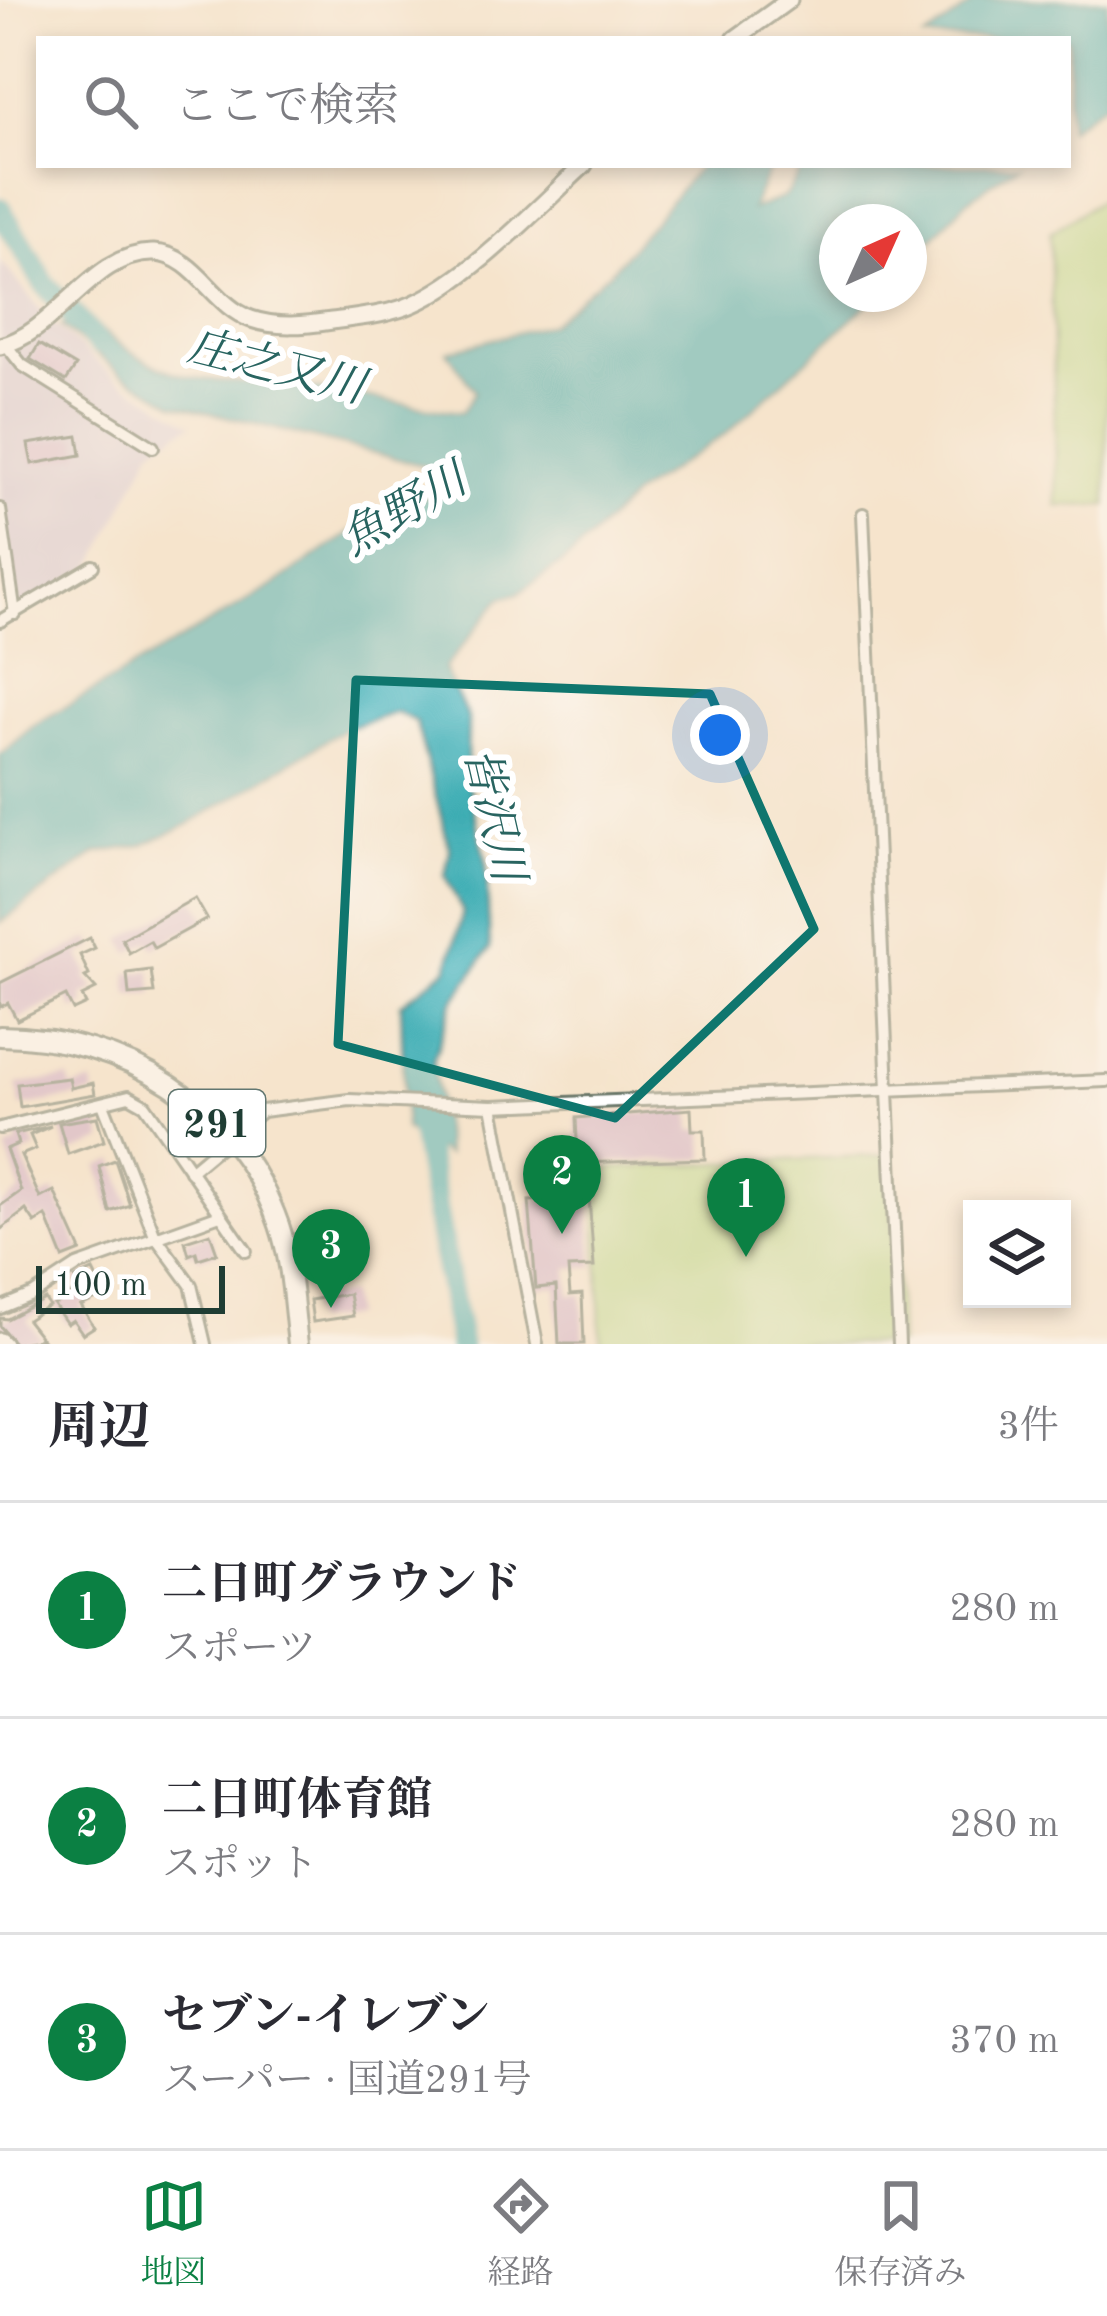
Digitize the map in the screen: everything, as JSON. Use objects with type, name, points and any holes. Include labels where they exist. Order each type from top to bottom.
[{"type":"highway","name":"291","points":[[0,1036],[76,1043],[153,1072],[185,1093],[232,1140],[280,1229],[298,1344]]},
{"type":"main road","points":[[739,36],[788,0]]},
{"type":"main road","points":[[3,346],[49,320],[128,257],[153,253],[177,258],[235,312],[276,326],[380,314],[414,304],[446,284],[581,168]]},
{"type":"street","points":[[3,346],[22,365],[153,447]]},
{"type":"street","points":[[0,509],[15,614]]},
{"type":"street","points":[[863,514],[898,1344]]},
{"type":"street","points":[[0,621],[93,566]]},
{"type":"street","points":[[190,1171],[262,1111],[385,1100],[492,1106],[1107,1082]]},
{"type":"street","points":[[0,1128],[24,1118],[128,1096],[145,1105],[246,1251]]},
{"type":"street","points":[[103,1104],[155,1236],[191,1286],[205,1344]]},
{"type":"street","points":[[492,1106],[537,1344]]},
{"type":"street","points":[[0,1308],[34,1294],[77,1266],[155,1236],[173,1236],[220,1214]]},
{"type":"highlighted area","points":[[356,680],[710,694],[814,929],[615,1118],[338,1044]]},
{"type":"shaded area","points":[[0,260],[49,320],[115,377],[192,424],[153,448],[93,566],[15,614],[0,509]]},
{"type":"green space","points":[[1107,195],[1107,505],[1057,506],[1050,233]]},
{"type":"green space","points":[[890,1155],[899,1344],[601,1344],[596,1169]]},
{"type":"water","points":[[977,0],[1107,0],[1107,101],[1071,127],[1071,36],[928,36]]},
{"type":"water","name":"魚野川","points":[[697,168],[770,168],[751,210],[784,197],[802,168],[1013,168],[966,202],[927,244],[927,204],[819,204],[819,312],[859,312],[727,433],[635,494],[572,556],[519,593],[501,598],[444,669],[468,718],[467,778],[486,860],[490,948],[453,1002],[433,1061],[447,1155],[405,1129],[401,1004],[448,968],[463,912],[445,876],[450,850],[416,722],[397,712],[345,729],[190,824],[143,845],[97,853],[0,923],[0,755],[34,725],[274,585],[354,530],[442,489],[446,471],[175,404],[120,373],[61,326],[87,318],[146,360],[195,378],[316,389],[462,412],[475,392],[447,351],[550,324],[613,269]]},
{"type":"building","points":[[39,344],[76,366],[66,381],[30,359]]},
{"type":"building","points":[[78,436],[81,455],[32,464],[28,444]]},
{"type":"building","points":[[195,898],[207,919],[154,948],[150,941],[129,953],[122,939]]},
{"type":"building","points":[[90,938],[95,948],[80,955],[89,975],[85,977],[96,989],[82,996],[86,1004],[73,1010],[66,996],[17,1020],[8,1003],[0,1007],[0,983]]},
{"type":"building","points":[[151,970],[154,993],[129,995],[127,973]]},
{"type":"building","points":[[69,1078],[71,1088],[93,1083],[95,1094],[20,1107],[17,1084]]},
{"type":"building","points":[[691,1109],[692,1130],[704,1130],[705,1159],[578,1163],[576,1118]]},
{"type":"building","points":[[97,1117],[104,1141],[68,1154],[59,1123]]},
{"type":"building","points":[[51,1126],[30,1135],[36,1149],[21,1155],[40,1198],[54,1191],[81,1251],[63,1258],[46,1216],[35,1223],[26,1210],[0,1230],[0,1206],[21,1191],[6,1149],[18,1144],[15,1134]]},
{"type":"building","points":[[115,1160],[130,1205],[110,1212],[99,1166]]},
{"type":"building","points":[[589,1197],[594,1267],[568,1268],[570,1295],[582,1294],[584,1344],[559,1344],[556,1286],[536,1288],[529,1201]]},
{"type":"building","points":[[210,1233],[217,1253],[198,1259],[196,1252],[189,1255],[185,1241]]},
{"type":"building","points":[[93,1271],[105,1295],[81,1306],[94,1327],[83,1334],[73,1320],[67,1324],[54,1305],[79,1288],[75,1279]]},
{"type":"building","points":[[349,1294],[353,1316],[313,1322],[310,1300]]},
{"type":"building","points":[[45,1299],[49,1306],[27,1320],[42,1339],[15,1344],[0,1326],[0,1318],[7,1319]]},
{"type":"waterway","name":"庄之又川","points":[[0,209],[44,283],[97,342]]},
{"type":"waterway","name":"皆沢川","points":[[418,1110],[460,1344]]},
{"type":"place","name":"二日町体育館","points":[[562,1234]]},
{"type":"place","name":"二日町グラウンド","points":[[746,1257]]},
{"type":"place","name":"セブン-イレブン","points":[[331,1308]]}]
